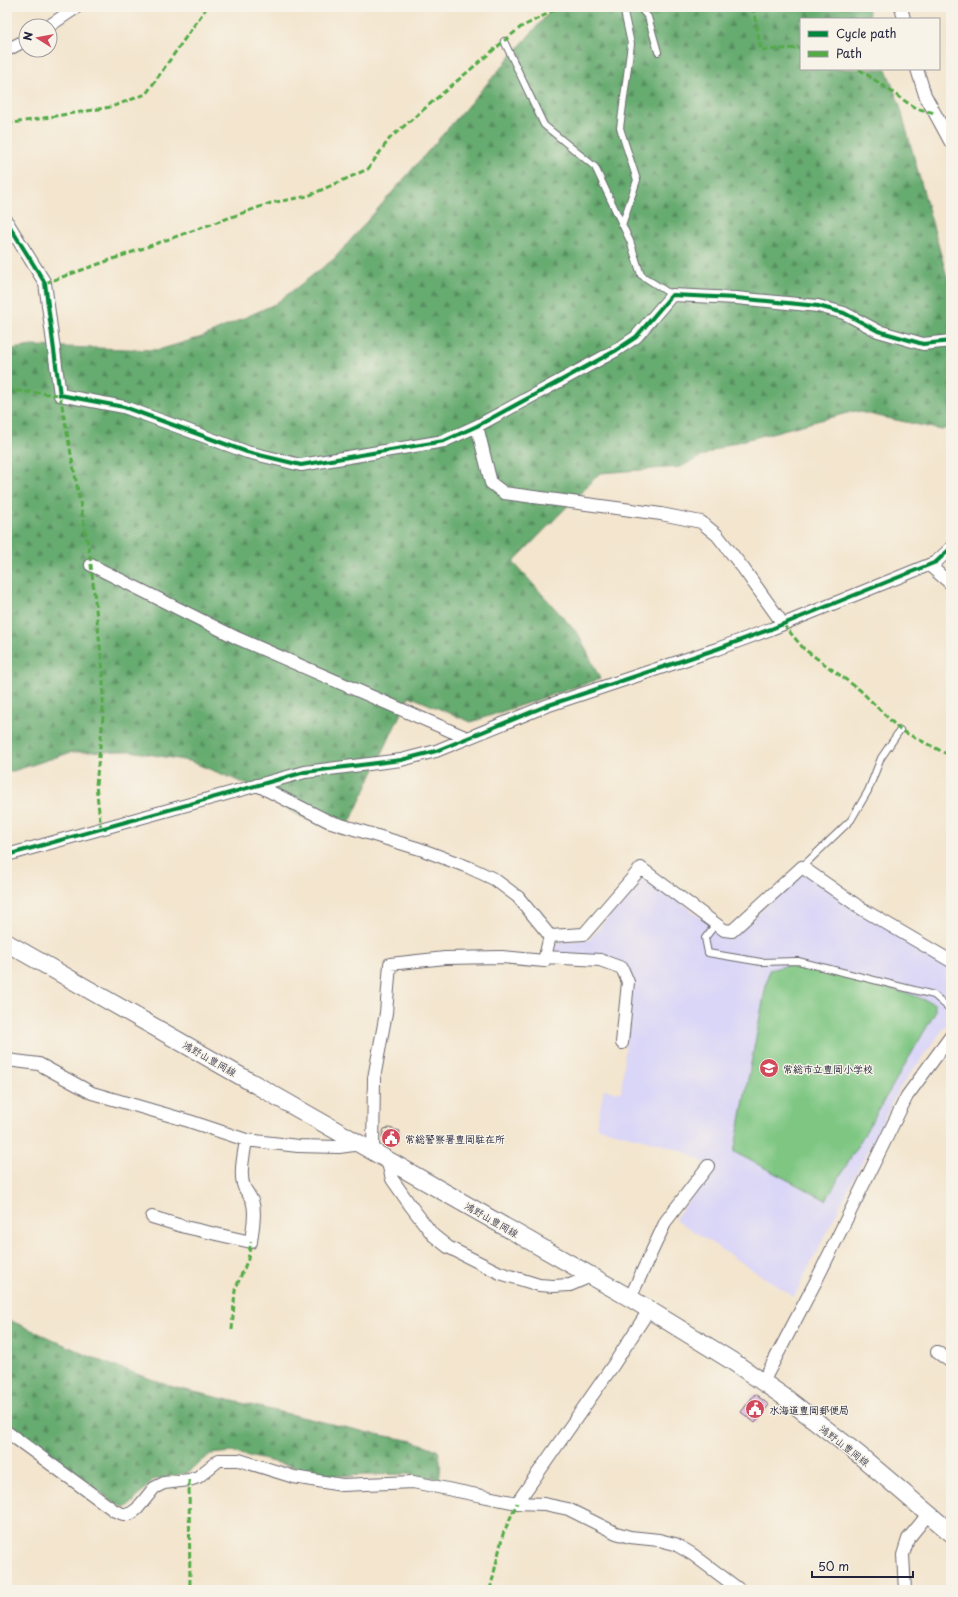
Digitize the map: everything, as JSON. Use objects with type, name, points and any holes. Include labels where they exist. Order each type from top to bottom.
[{"type":"main road","name":"鴻野山豊岡線","points":[[7,943],[630,1298],[763,1382],[858,1454],[951,1533]]},
{"type":"street","points":[[58,20],[77,7]]},
{"type":"street","points":[[901,7],[904,18]]},
{"type":"street","points":[[7,50],[18,44]]},
{"type":"street","points":[[916,70],[925,95],[951,143]]},
{"type":"street","points":[[7,222],[45,283],[60,396],[124,407],[247,452],[301,464],[444,441],[477,426],[615,351],[636,337],[672,295],[736,298],[818,306],[844,314],[878,331],[924,344],[951,341]]},
{"type":"street","points":[[477,426],[491,484],[504,493],[661,514],[701,522],[717,535],[743,568],[783,624]]},
{"type":"street","points":[[7,855],[305,772],[401,760],[436,751],[546,706],[717,649],[783,624],[936,562],[951,548]]},
{"type":"street","points":[[91,565],[237,638],[467,738]]},
{"type":"street","points":[[929,565],[951,584]]},
{"type":"street","points":[[257,785],[328,821],[468,866],[494,879],[518,897],[550,936]]},
{"type":"street","points":[[550,936],[584,934],[641,868],[724,930],[732,931],[802,867],[862,909],[951,961]]},
{"type":"street","points":[[550,936],[544,961],[502,957],[445,958],[390,964],[386,1013],[374,1078],[374,1151],[410,1205],[433,1235],[448,1247],[500,1272],[539,1285],[570,1285],[591,1276]]},
{"type":"street","points":[[545,957],[600,960],[622,968],[628,982],[622,1043]]},
{"type":"street","points":[[763,1382],[816,1281],[907,1096],[947,1049],[951,1036]]},
{"type":"street","points":[[7,1060],[39,1064],[92,1093],[189,1121],[246,1140],[298,1146],[339,1147],[374,1151]]},
{"type":"street","points":[[152,1217],[185,1227],[251,1242],[254,1216],[253,1204],[244,1186],[242,1174],[243,1155],[246,1140]]},
{"type":"street","points":[[630,1298],[666,1221],[708,1166]]},
{"type":"street","points":[[517,1503],[614,1364],[649,1310]]},
{"type":"street","points":[[937,1352],[951,1362]]},
{"type":"street","points":[[7,1432],[115,1511],[123,1514],[130,1514],[137,1509],[154,1488],[164,1484],[198,1477],[218,1460],[230,1459],[253,1463],[274,1472],[294,1477],[342,1485],[413,1482],[517,1503],[544,1504],[568,1509],[616,1533],[630,1537],[659,1540],[675,1544],[692,1554],[740,1590]]},
{"type":"street","points":[[905,1590],[903,1555],[908,1538],[929,1514]]},
{"type":"lane","points":[[622,225],[637,180],[620,128],[631,44],[623,7]]},
{"type":"lane","points":[[639,7],[648,17],[658,52]]},
{"type":"lane","points":[[504,41],[544,124],[595,168],[630,241],[642,275],[672,295]]},
{"type":"lane","points":[[802,867],[851,820],[868,791],[881,758],[900,730]]},
{"type":"lane","points":[[716,924],[705,938],[708,953],[761,962],[798,961],[934,995],[951,1010]]},
{"type":"shaded area","name":"常総市立豊岡小学校","points":[[803,873],[951,964],[951,1019],[899,1089],[794,1297],[675,1219],[713,1168],[687,1153],[661,1144],[596,1127],[604,1089],[614,1092],[621,1092],[632,982],[629,972],[550,954],[555,946],[561,941],[589,940],[640,879],[649,878],[729,940]]},
{"type":"green space","points":[[554,7],[868,7],[870,18],[800,18],[800,70],[886,70],[899,103],[951,291],[951,426],[942,430],[855,411],[726,445],[680,467],[600,473],[513,562],[579,635],[600,679],[471,722],[409,696],[344,835],[302,817],[244,783],[189,761],[130,751],[72,752],[7,773],[7,354],[12,349],[32,346],[158,350],[202,337],[275,304],[334,259]]},
{"type":"green space","points":[[794,964],[910,994],[935,1004],[935,1013],[826,1200],[734,1152],[769,970]]},
{"type":"green space","points":[[7,1319],[98,1360],[173,1387],[370,1433],[413,1441],[430,1447],[438,1451],[440,1458],[439,1479],[406,1474],[333,1476],[231,1452],[211,1454],[187,1473],[153,1480],[126,1508],[116,1504],[7,1424]]},
{"type":"building","name":"常総警察署豊岡駐在所","points":[[389,1128],[400,1131],[397,1144],[384,1140],[382,1136],[384,1129]]},
{"type":"building","name":"水海道豊岡郵便局","points":[[755,1394],[769,1405],[755,1423],[741,1412]]},
{"type":"marked path","points":[[7,124],[111,107],[146,94],[207,7]]},
{"type":"marked path","points":[[45,283],[271,203],[308,196],[368,169],[390,138],[504,41],[521,27],[561,7]]},
{"type":"marked path","points":[[753,7],[761,50],[800,48]]},
{"type":"marked path","points":[[860,70],[915,108],[935,113]]},
{"type":"marked path","points":[[7,390],[60,395],[90,556],[103,672],[103,717],[96,785],[101,829]]},
{"type":"marked path","points":[[783,624],[804,649],[860,690],[900,730],[951,756]]},
{"type":"marked path","points":[[232,1330],[235,1290],[248,1259],[251,1242]]},
{"type":"marked path","points":[[189,1480],[190,1590]]},
{"type":"marked path","points":[[490,1590],[503,1534],[517,1503]]},
{"type":"cycle path","points":[[7,222],[45,283],[60,395],[124,407],[247,452],[301,465],[444,441],[477,426],[615,351],[636,337],[672,295],[736,298],[818,306],[844,313],[878,331],[923,344],[951,341]]},
{"type":"cycle path","points":[[7,855],[305,772],[401,760],[436,751],[546,706],[717,649],[771,629],[936,562],[951,548]]},
{"type":"place","name":"常総市立豊岡小学校","points":[[769,1068]]},
{"type":"place","name":"常総警察署豊岡駐在所","points":[[391,1138]]},
{"type":"place","name":"水海道豊岡郵便局","points":[[755,1409]]}]
